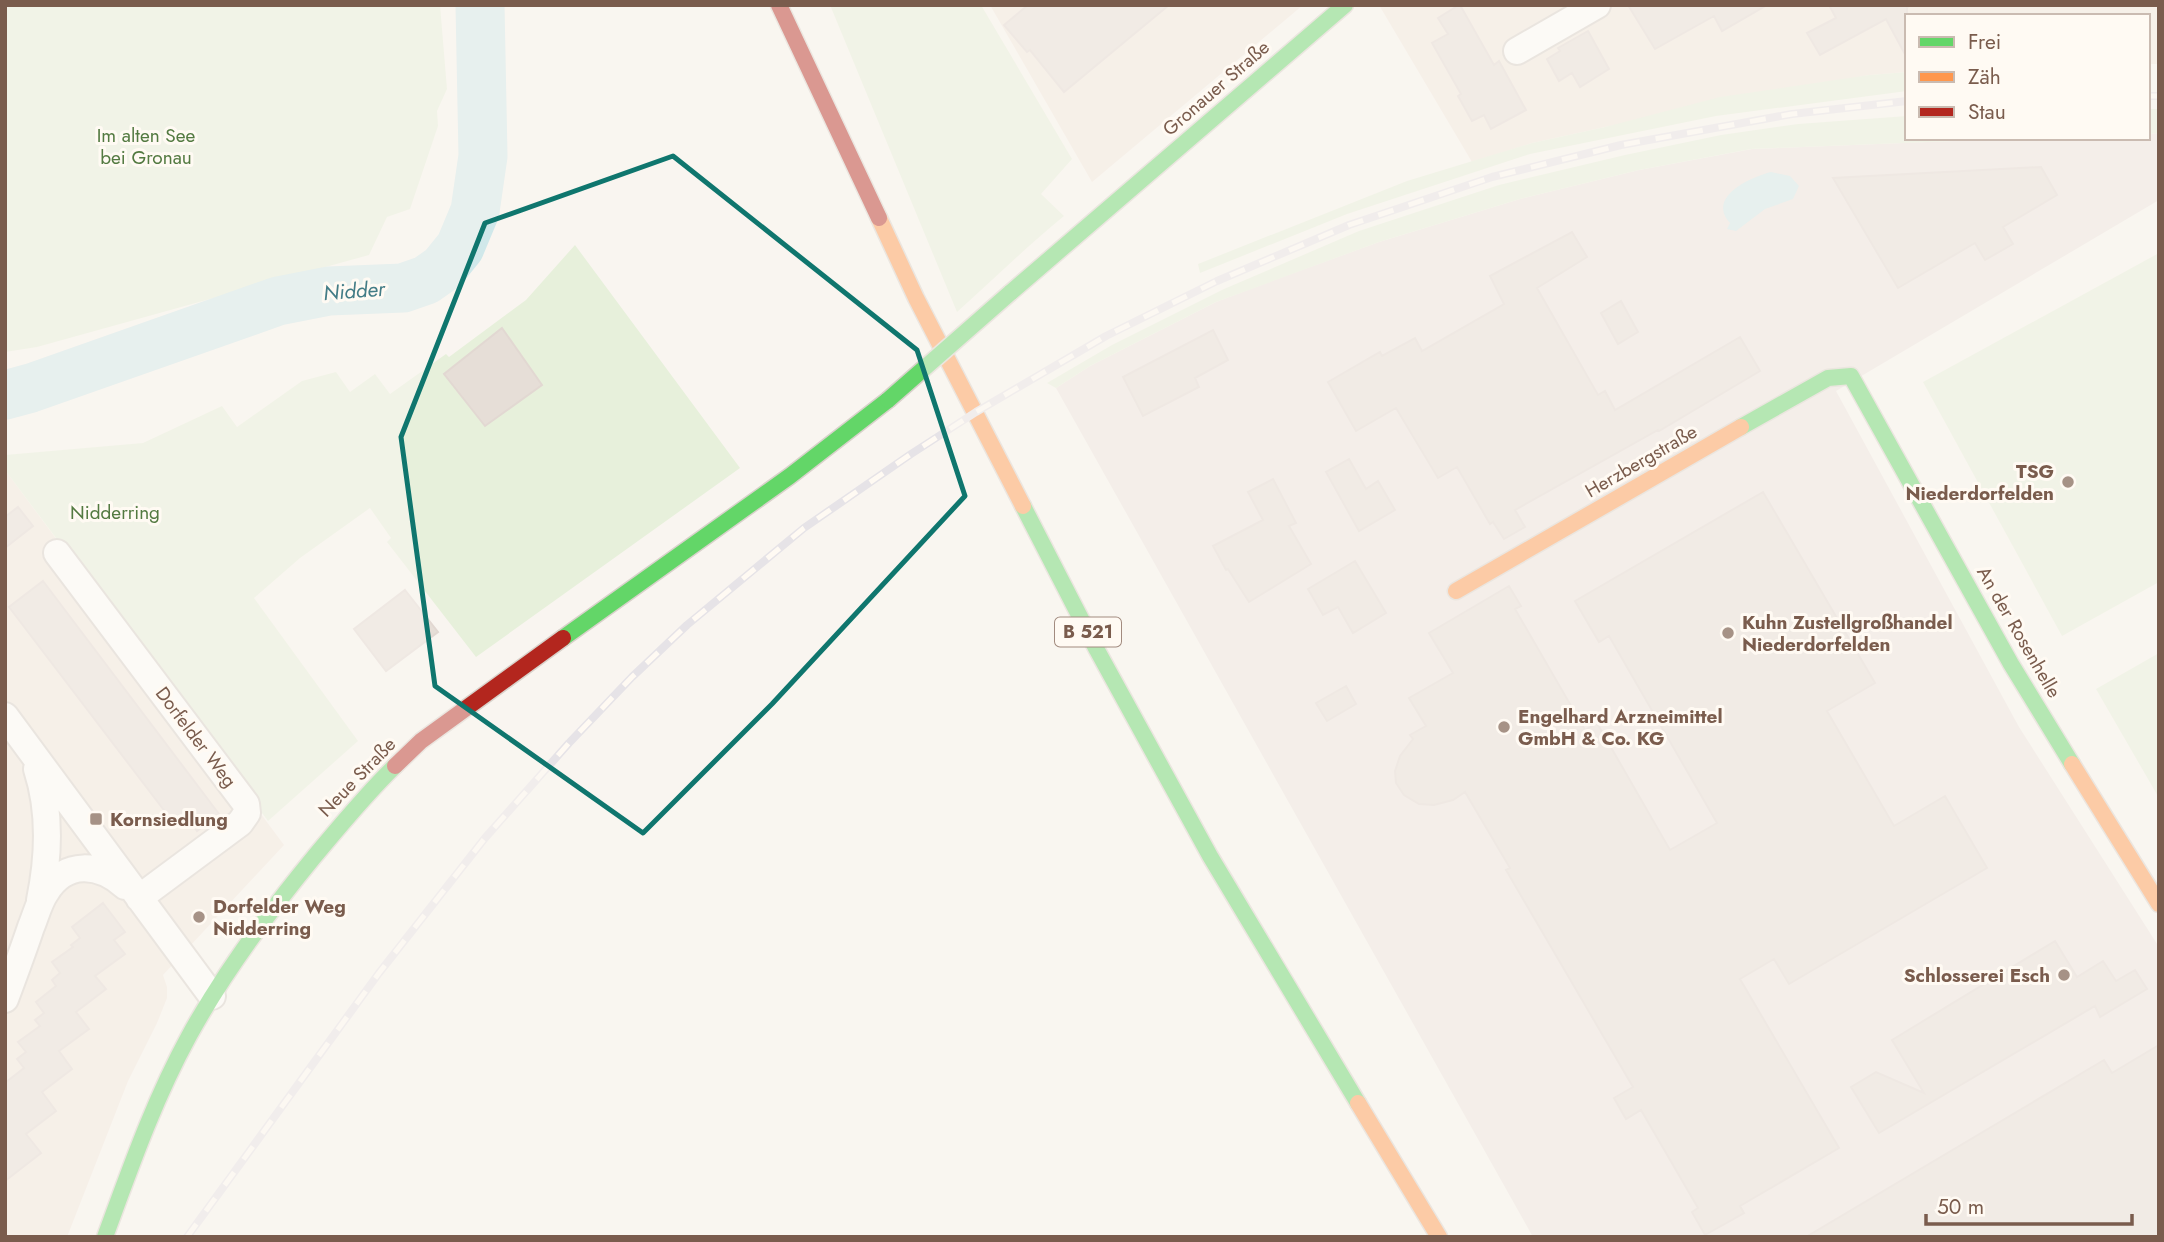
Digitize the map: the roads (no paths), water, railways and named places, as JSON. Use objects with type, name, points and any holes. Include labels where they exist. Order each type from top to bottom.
[{"type":"street","name":"B 521","points":[[779,5],[916,298],[1097,650],[1210,856],[1438,1237]]},
{"type":"street","name":"Gronauer Straße","points":[[1010,293],[1345,5]]},
{"type":"street","points":[[1517,51],[1597,5]]},
{"type":"street","name":"Neue Straße","points":[[105,1237],[154,1109],[188,1038],[212,996],[303,868],[368,792],[421,741],[486,692],[790,476],[888,400],[1010,293]]},
{"type":"street","name":"Herzbergstraße","points":[[1456,592],[1801,392],[1828,378],[1851,376]]},
{"type":"street","name":"An der Rosenhelle","points":[[1851,376],[2011,664],[2159,904]]},
{"type":"street","name":"Dorfelder Weg","points":[[57,553],[246,804],[247,813],[240,822],[139,898]]},
{"type":"street","points":[[5,716],[212,996]]},
{"type":"street","points":[[32,751],[47,808],[46,870],[38,909]]},
{"type":"street","points":[[5,999],[38,909],[46,891],[57,879],[71,871],[87,867],[102,870],[139,898]]},
{"type":"water","points":[[1771,172],[1790,176],[1799,186],[1793,199],[1765,209],[1736,231],[1727,229],[1730,223],[1724,214],[1723,205],[1727,197],[1743,183]]},
{"type":"waterway","name":"Nidder","points":[[5,395],[278,301],[329,291],[403,288],[426,280],[443,268],[460,247],[475,211],[483,156],[480,5]]},
{"type":"railway","points":[[2150,96],[2159,96]]},
{"type":"railway","points":[[187,1237],[379,973],[485,838],[569,743],[632,677],[687,625],[804,528],[911,454],[976,412],[1106,336],[1217,281],[1349,225],[1492,177],[1621,145],[1792,114],[1905,101]]},
{"type":"place","name":"TSG Niederdorfelden","points":[[2068,482]]},
{"type":"place","name":"Kuhn Zustellgroßhandel Niederdorfelden","points":[[1728,633]]},
{"type":"place","name":"Engelhard Arzneimittel GmbH & Co. KG","points":[[1504,727]]},
{"type":"place","name":"Kornsiedlung","points":[[96,819]]},
{"type":"place","name":"Dorfelder Weg Nidderring","points":[[199,917]]},
{"type":"place","name":"Schlosserei Esch","points":[[2064,975]]},
{"type":"park label","name":"Im alten See bei Gronau","points":[[146,146]]},
{"type":"park label","name":"Nidderring","points":[[115,512]]}]
